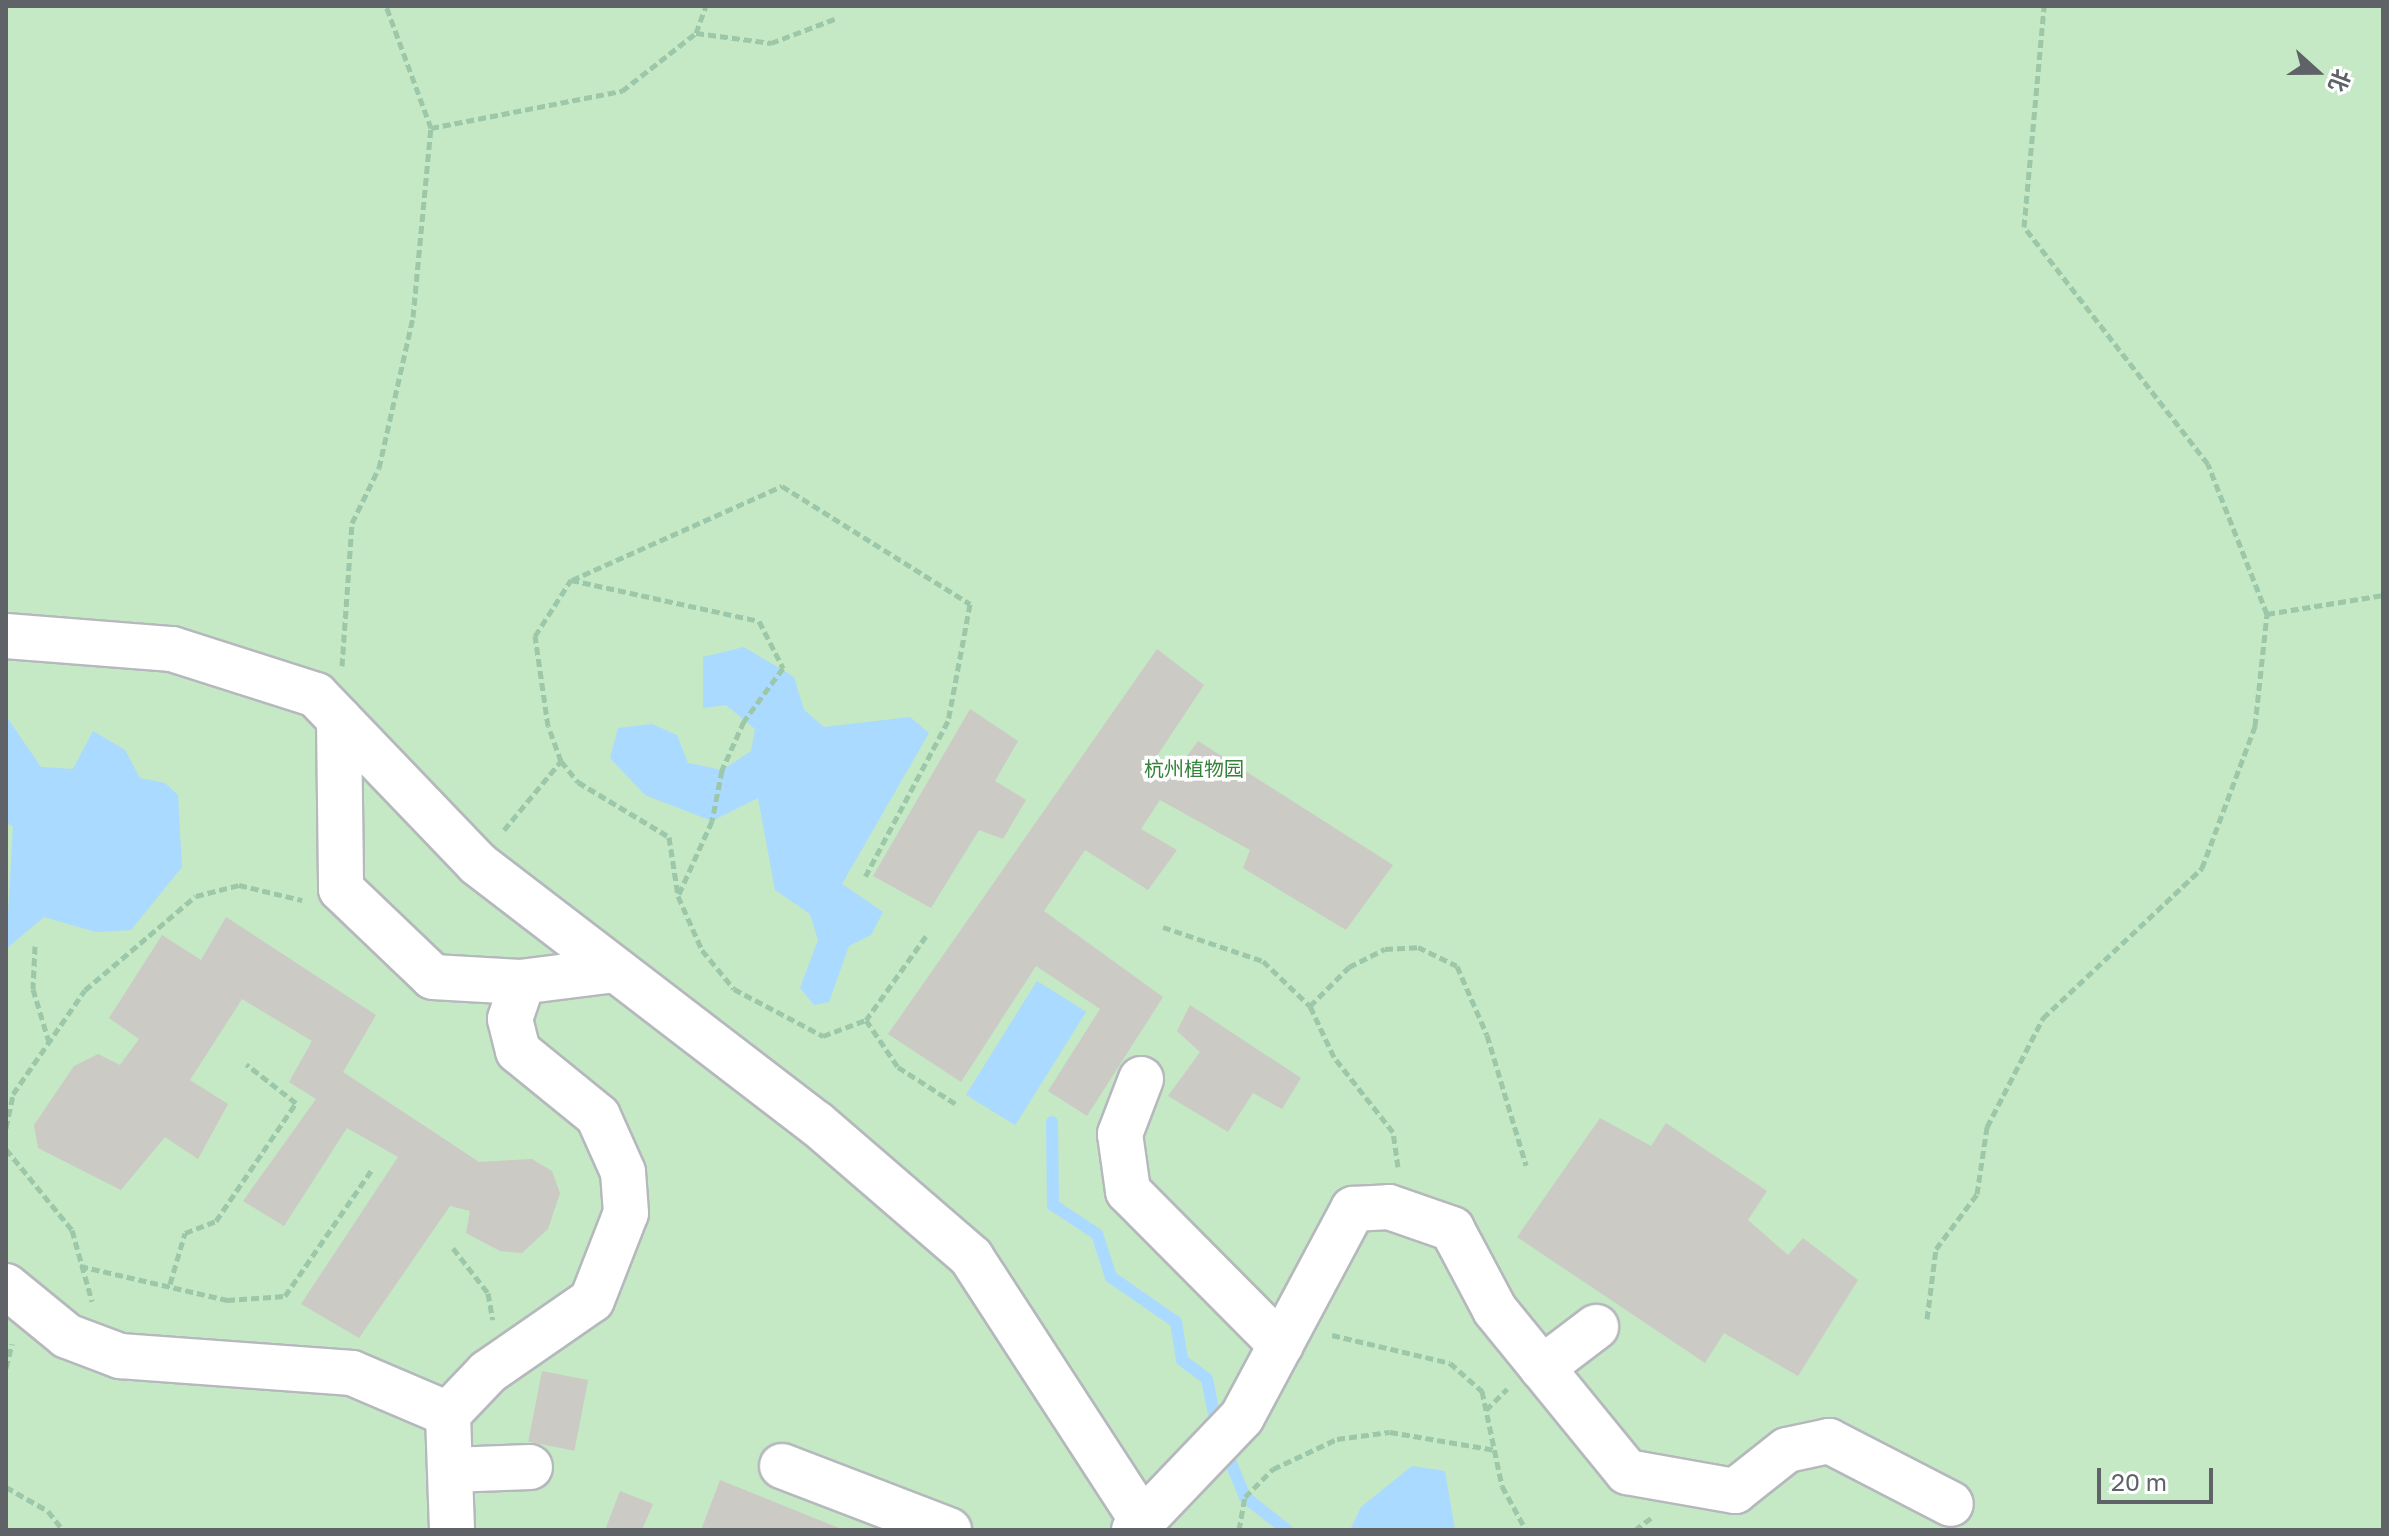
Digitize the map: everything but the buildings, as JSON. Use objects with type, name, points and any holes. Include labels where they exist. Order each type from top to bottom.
[{"type":"lane","points":[[6,636],[172,649],[316,695],[463,849],[816,1123],[971,1257],[1137,1523],[1242,1417],[1353,1209],[1389,1207],[1452,1229],[1495,1310],[1627,1472],[1735,1491],[1787,1450],[1829,1441],[1951,1504]]},
{"type":"lane","points":[[339,719],[341,889],[433,977],[523,982],[615,970]]},
{"type":"lane","points":[[452,1530],[448,1414],[488,1372],[592,1300],[626,1213],[623,1172],[598,1116],[518,1051],[510,1019],[523,982]]},
{"type":"lane","points":[[1141,1079],[1120,1134],[1128,1191],[1286,1335]]},
{"type":"lane","points":[[6,1286],[67,1336],[120,1356],[352,1373],[448,1414]]},
{"type":"lane","points":[[1542,1368],[1596,1327]]},
{"type":"lane","points":[[782,1466],[949,1530]]},
{"type":"lane","points":[[450,1470],[530,1467]]},
{"type":"path","points":[[339,719],[352,523],[379,468],[413,317],[431,128],[386,6]]},
{"type":"path","points":[[431,128],[622,91],[696,33],[706,6]]},
{"type":"path","points":[[1927,1319],[1936,1249],[1977,1194],[1987,1127],[2043,1018],[2202,868],[2255,726],[2267,614],[2208,464],[2024,227],[2044,6]]},
{"type":"path","points":[[696,33],[771,43],[837,18]]},
{"type":"path","points":[[865,877],[948,721],[970,604],[782,486],[571,580],[535,636],[548,726],[561,761],[578,782],[669,837],[678,896],[702,950],[734,989],[823,1036],[866,1020],[926,936]]},
{"type":"path","points":[[571,580],[759,621],[783,668],[744,721],[722,770],[712,821],[678,896]]},
{"type":"path","points":[[2267,614],[2383,595]]},
{"type":"path","points":[[463,849],[511,827],[561,761]]},
{"type":"path","points":[[6,1128],[13,1094],[85,990],[196,896],[239,885],[296,901],[341,889]]},
{"type":"path","points":[[1163,927],[1263,961],[1310,1006],[1334,1057],[1393,1132],[1399,1174],[1389,1207]]},
{"type":"path","points":[[35,946],[33,989],[49,1042]]},
{"type":"path","points":[[1310,1006],[1349,967],[1385,949],[1418,947],[1457,966],[1487,1035],[1526,1165]]},
{"type":"path","points":[[866,1020],[898,1067],[956,1104]]},
{"type":"path","points":[[170,1284],[185,1233],[216,1221],[296,1103],[246,1064]]},
{"type":"path","points":[[6,1149],[72,1230],[80,1266],[120,1356]]},
{"type":"path","points":[[80,1266],[170,1284],[227,1300],[285,1296],[373,1168]]},
{"type":"path","points":[[453,1248],[488,1293],[495,1332],[488,1372]]},
{"type":"path","points":[[1286,1335],[1450,1363],[1482,1391],[1502,1486],[1526,1530]]},
{"type":"path","points":[[1239,1530],[1245,1497],[1273,1469],[1337,1439],[1390,1432],[1496,1450]]},
{"type":"path","points":[[6,1487],[48,1511],[63,1530]]},
{"type":"green space","name":"杭州植物园","points":[[6,6],[2383,6],[2383,1530],[6,1530]]},
{"type":"water","points":[[744,647],[794,677],[804,710],[824,727],[910,717],[929,733],[842,884],[883,912],[871,935],[849,946],[829,1002],[814,1005],[800,988],[818,940],[810,914],[775,890],[758,798],[712,821],[645,795],[610,758],[618,728],[652,724],[677,735],[688,763],[722,770],[751,751],[755,729],[726,705],[703,708],[703,657]]},
{"type":"water","points":[[6,716],[41,767],[73,769],[93,731],[125,750],[140,778],[165,783],[178,795],[182,867],[131,930],[96,932],[44,917],[6,949],[13,827],[6,822]]},
{"type":"water","points":[[1037,981],[1086,1012],[1015,1125],[966,1095]]},
{"type":"water","points":[[1412,1466],[1445,1471],[1455,1530],[1350,1530],[1361,1507]]},
{"type":"waterway","points":[[1052,1122],[1053,1205],[1097,1234],[1111,1277],[1176,1322],[1182,1360],[1207,1379],[1217,1429]]},
{"type":"waterway","points":[[1224,1446],[1245,1497],[1287,1530]]}]
